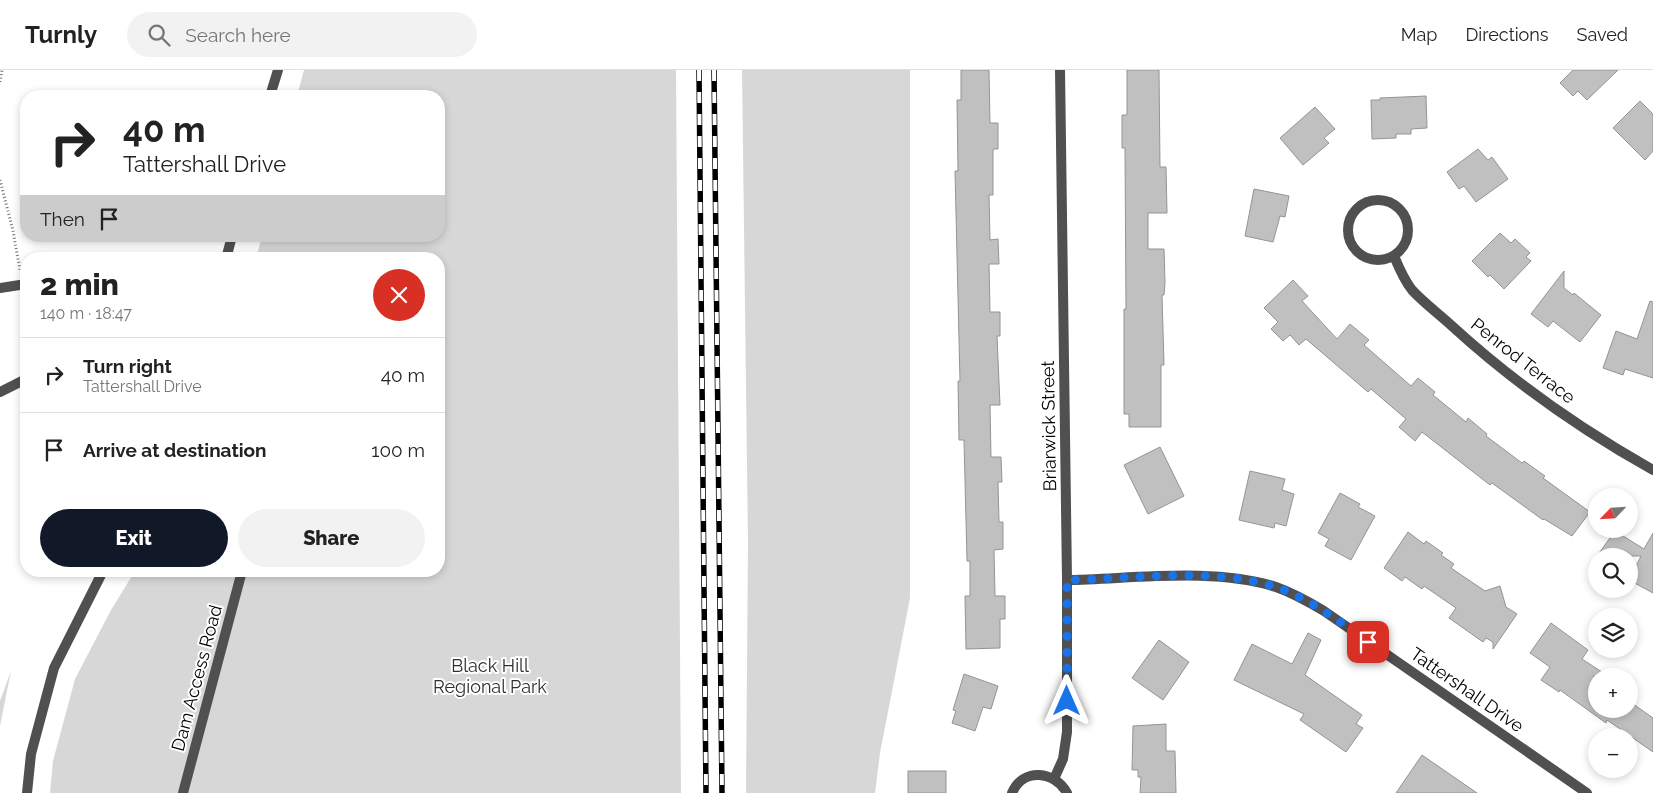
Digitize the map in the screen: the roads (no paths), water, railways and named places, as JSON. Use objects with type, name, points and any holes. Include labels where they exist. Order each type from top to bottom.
[{"type":"street","points":[[272,90],[278,70]]},
{"type":"street","name":"Briarwick Street","points":[[1054,779],[1063,759],[1067,732],[1067,580],[1060,70]]},
{"type":"street","points":[[1384,200],[1402,210],[1409,230],[1402,250],[1394,256],[1384,260],[1374,260],[1364,257],[1350,243],[1348,224],[1352,215],[1366,202],[1384,200]]},
{"type":"street","name":"Penrod Terrace","points":[[1394,256],[1401,273],[1412,290],[1483,353],[1574,421],[1653,470]]},
{"type":"street","points":[[0,288],[20,285]]},
{"type":"street","points":[[0,392],[20,381]]},
{"type":"street","name":"Tattershall Drive","points":[[1067,580],[1174,576],[1209,577],[1251,581],[1290,593],[1324,611],[1587,793]]},
{"type":"street","points":[[26,793],[31,754],[54,668],[100,577]]},
{"type":"street","name":"Dam Access Road","points":[[183,793],[240,577]]},
{"type":"street","points":[[1012,793],[1019,782],[1036,774],[1046,775],[1054,779],[1063,785],[1067,793]]},
{"type":"railway","points":[[699,70],[706,793]]},
{"type":"railway","points":[[714,70],[722,793]]},
{"type":"park label","name":"Black Hill Regional Park","points":[[490,676]]}]
